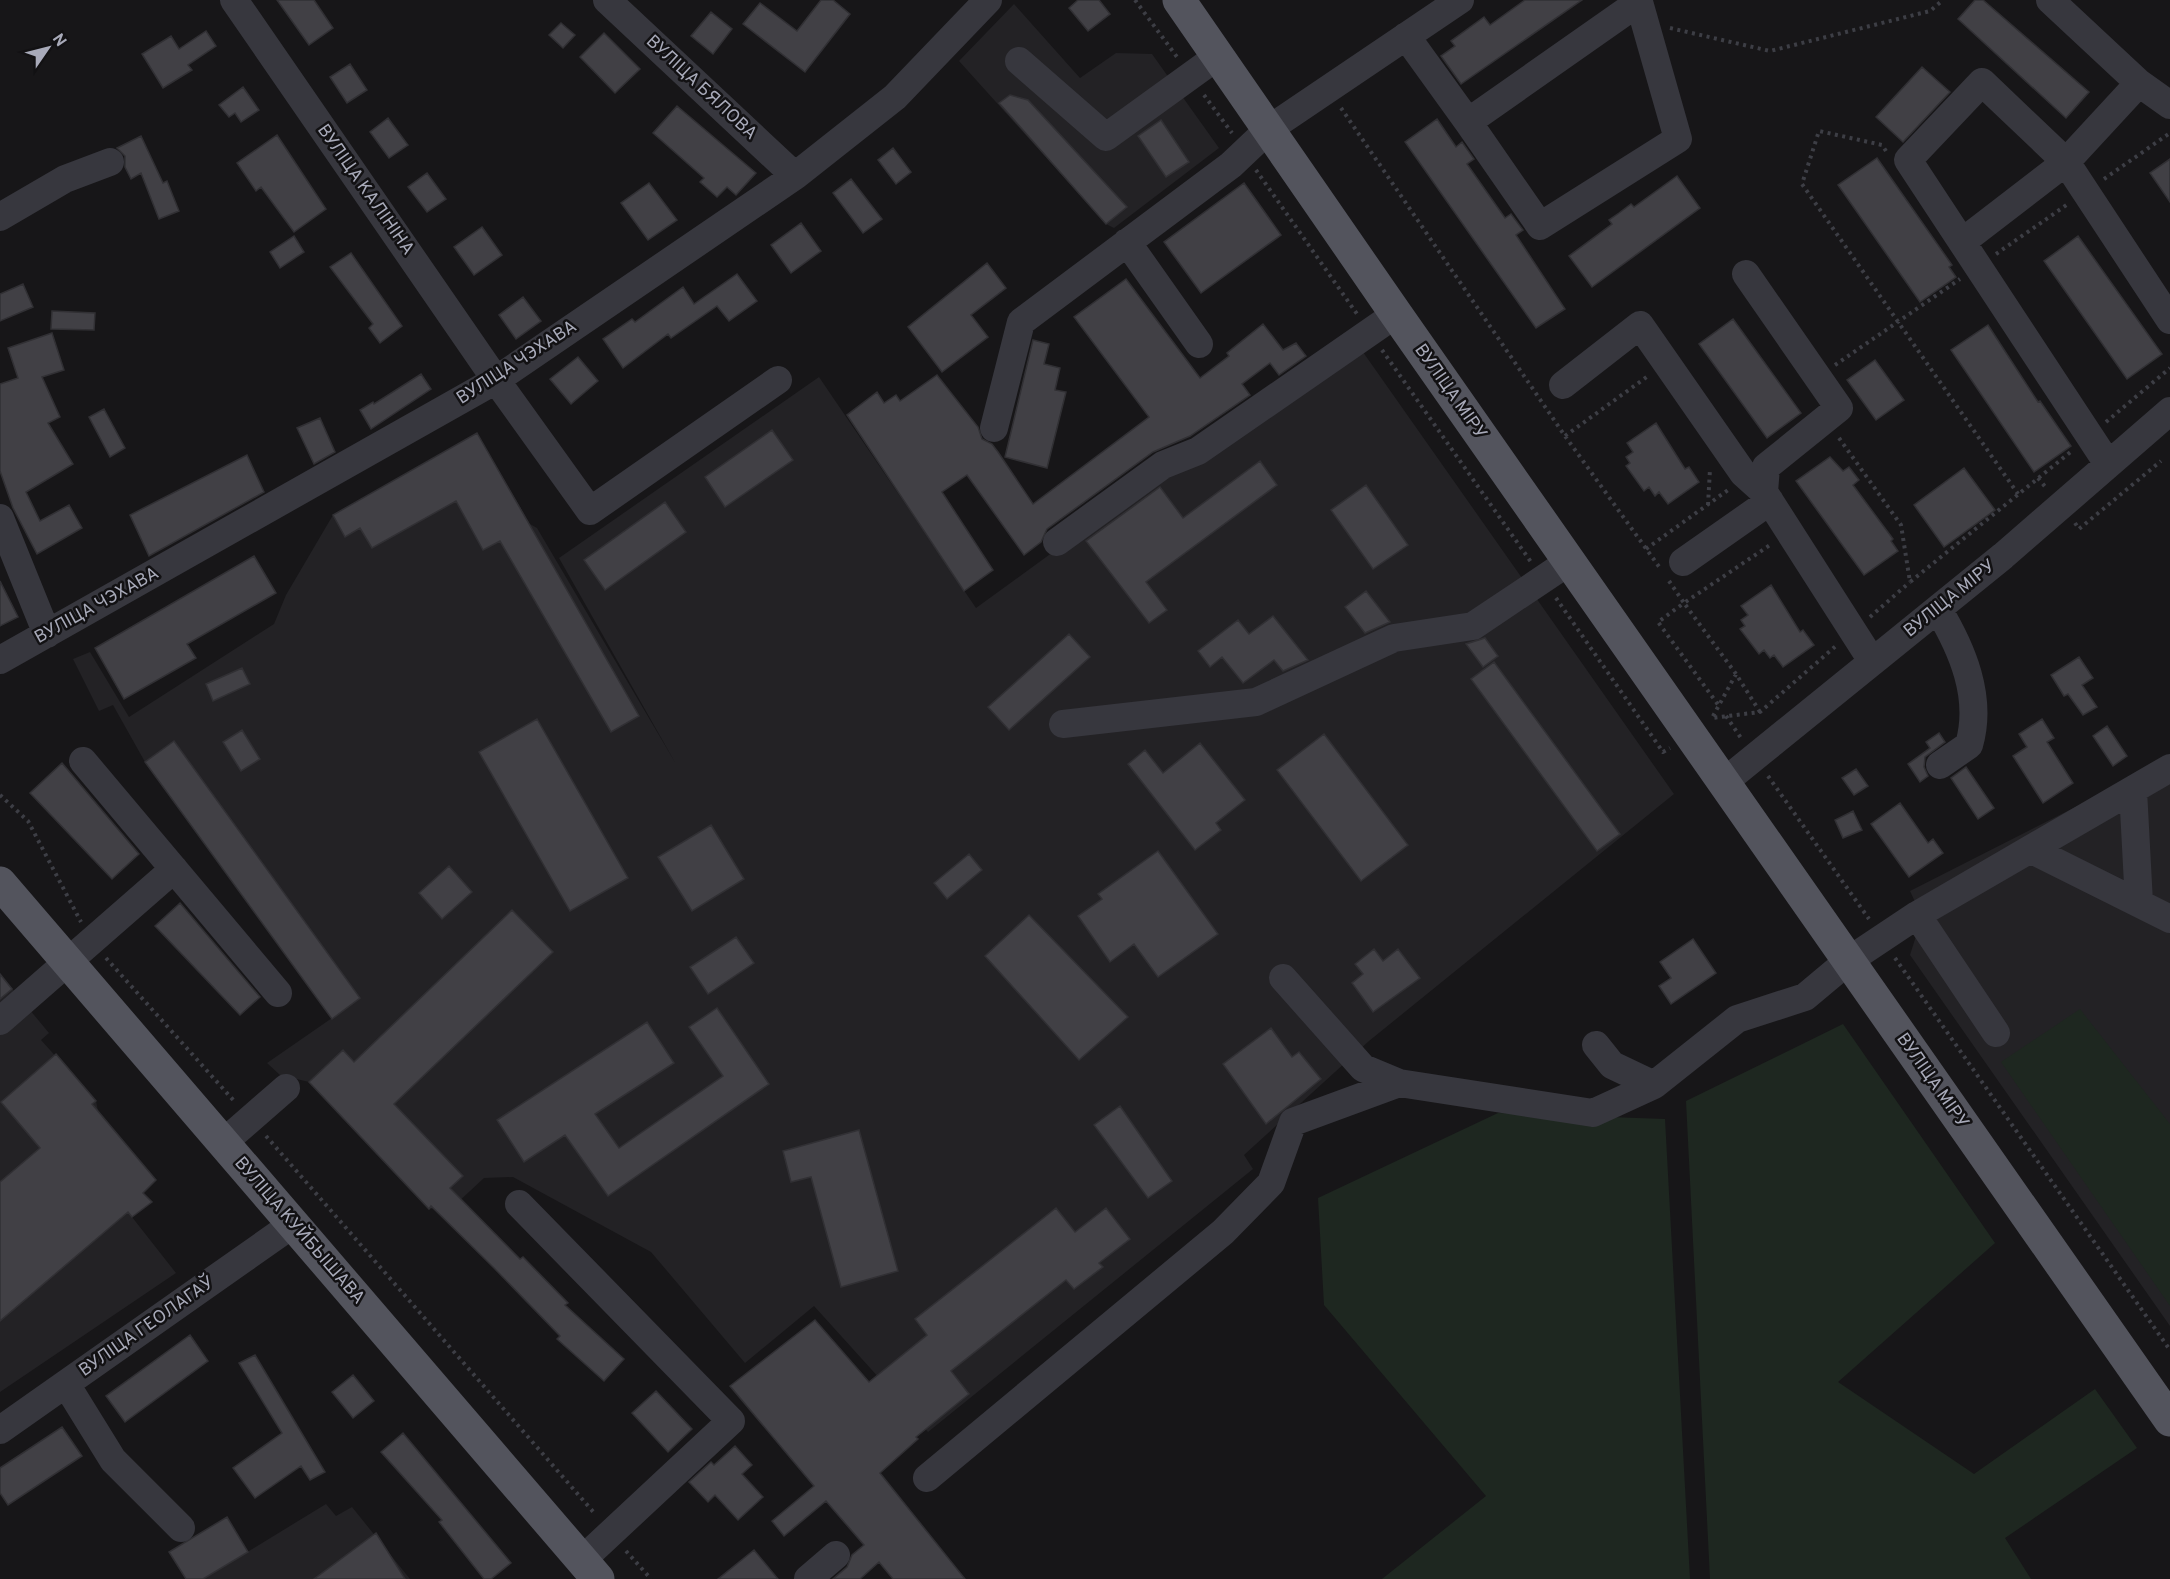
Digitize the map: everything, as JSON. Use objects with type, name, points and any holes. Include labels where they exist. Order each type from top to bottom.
[{"type":"main road","name":"ВУЛІЦА МІРУ","points":[[1179,0],[2170,1420]]},
{"type":"main road","name":"ВУЛІЦА КУЙБЫШАВА","points":[[0,883],[80,951],[224,1142],[590,1570]]},
{"type":"street","name":"ВУЛІЦА КАЛІНІНА","points":[[234,0],[496,380],[590,511],[778,380]]},
{"type":"street","name":"ВУЛІЦА БЯЛОВА","points":[[607,0],[795,176]]},
{"type":"street","name":"ВУЛІЦА ЧЭХАВА","points":[[0,660],[496,380],[795,176],[895,97],[988,0]]},
{"type":"street","points":[[994,428],[1021,322],[1231,165],[1269,129],[1460,0]]},
{"type":"street","points":[[2050,0],[2139,83],[2170,105]]},
{"type":"street","points":[[1406,36],[1540,226],[1678,139],[1640,8],[1468,122]]},
{"type":"street","points":[[1019,62],[1106,137],[1218,56]]},
{"type":"street","points":[[2108,464],[1908,160],[1982,82],[2066,162],[2170,320]]},
{"type":"street","points":[[1962,242],[2066,162],[2139,83]]},
{"type":"street","points":[[0,217],[65,179],[110,162]]},
{"type":"street","points":[[1127,242],[1199,344]]},
{"type":"street","points":[[1683,562],[1763,502],[1766,466],[1839,408],[1746,274]]},
{"type":"street","points":[[1057,542],[1163,465],[1198,451],[1396,314]]},
{"type":"street","points":[[1563,385],[1640,325],[1872,661]]},
{"type":"street","name":"ВУЛІЦА МІРУ","points":[[1724,782],[2004,556],[2170,411]]},
{"type":"street","points":[[0,518],[47,634]]},
{"type":"street","points":[[1063,724],[1256,702],[1394,638],[1473,626],[1570,561]]},
{"type":"street","points":[[1938,609],[1956,640],[1972,688],[1974,710],[1969,745],[1940,765]]},
{"type":"street","points":[[84,761],[278,993]]},
{"type":"street","points":[[1283,978],[1363,1068],[1398,1083],[1593,1113],[1654,1085],[1737,1019],[1804,997],[1848,961],[1917,915],[2170,768]]},
{"type":"street","points":[[2133,790],[2139,903]]},
{"type":"street","points":[[2032,849],[2170,919]]},
{"type":"street","points":[[0,1021],[174,869]]},
{"type":"street","points":[[1917,915],[1996,1033]]},
{"type":"street","points":[[1596,1046],[1612,1065],[1654,1085]]},
{"type":"street","points":[[927,1478],[1223,1232],[1271,1183],[1293,1122],[1398,1083]]},
{"type":"street","points":[[224,1142],[286,1089]]},
{"type":"street","points":[[519,1204],[731,1421],[611,1533],[590,1570]]},
{"type":"street","name":"ВУЛІЦА ГЕОЛАГАЎ","points":[[0,1430],[294,1224]]},
{"type":"street","points":[[66,1384],[113,1460],[181,1528]]},
{"type":"street","points":[[808,1579],[836,1555]]},
{"type":"path","points":[[1640,8],[1770,51],[1929,12],[1943,0]]},
{"type":"path","points":[[1736,674],[1712,718],[1760,712],[1910,582],[2018,494],[1802,184],[1819,131],[1882,146],[1889,155]]},
{"type":"path","points":[[1818,378],[1961,278]]},
{"type":"path","points":[[2090,436],[2170,368]]},
{"type":"path","points":[[1565,436],[1657,370]]},
{"type":"path","points":[[1825,418],[1901,525],[1910,582]]},
{"type":"path","points":[[1707,505],[1711,461]]},
{"type":"path","points":[[1646,549],[1735,484],[1763,502],[1775,542],[1658,622],[1719,705]]},
{"type":"path","points":[[1684,603],[1736,674],[1760,712]]},
{"type":"path","points":[[1726,716],[2170,1350]]},
{"type":"path","points":[[0,795],[28,821],[80,951],[252,1120],[651,1579]]},
{"type":"shaded area","points":[[1014,4],[1080,78],[1116,53],[1152,54],[1219,148],[1114,228],[1106,224],[959,61]]},
{"type":"shaded area","points":[[1351,335],[1674,794],[1369,1041],[1244,1155],[1253,1169],[928,1432],[814,1306],[745,1363],[651,1252],[513,1177],[484,1178],[456,1204],[429,1209],[309,1082],[280,1075],[267,1063],[332,1018],[145,762],[113,705],[99,711],[73,659],[90,652],[129,717],[274,624],[286,595],[333,515],[477,433],[530,524],[537,528],[676,764],[559,558],[819,377],[976,608]]},
{"type":"shaded area","points":[[2170,759],[2170,1326],[1910,955],[1922,917],[1910,891]]},
{"type":"shaded area","points":[[0,974],[49,1033],[41,1040],[96,1101],[98,1111],[156,1180],[143,1193],[152,1202],[132,1217],[176,1273],[0,1392]]},
{"type":"shaded area","points":[[2080,1009],[2170,1124],[2170,1306],[2001,1062]]},
{"type":"shaded area","points":[[1843,1024],[1995,1243],[1838,1382],[1974,1474],[2095,1389],[2137,1448],[2005,1538],[2031,1579],[1710,1579],[1686,1101]]},
{"type":"shaded area","points":[[1498,1113],[1665,1119],[1690,1579],[1382,1579],[1486,1496],[1324,1305],[1318,1198]]},
{"type":"shaded area","points":[[326,1504],[336,1516],[352,1507],[410,1579],[203,1579]]},
{"type":"building","points":[[277,0],[314,0],[333,28],[309,45]]},
{"type":"building","points":[[821,0],[833,0],[850,14],[805,72],[743,24],[760,3],[797,31]]},
{"type":"building","points":[[1078,0],[1099,0],[1110,14],[1088,31],[1069,8]]},
{"type":"building","points":[[1525,0],[1582,0],[1461,84],[1441,56],[1455,46],[1451,41],[1484,17],[1490,25]]},
{"type":"building","points":[[1975,0],[1983,0],[2089,92],[2066,118],[1958,19]]},
{"type":"building","points":[[711,12],[732,29],[713,54],[691,36]]},
{"type":"building","points":[[561,23],[575,35],[563,48],[549,35]]},
{"type":"building","points":[[206,31],[216,46],[188,65],[192,70],[163,88],[142,54],[171,36],[179,49]]},
{"type":"building","points":[[604,33],[640,69],[615,93],[580,57]]},
{"type":"building","points":[[350,64],[367,90],[347,103],[330,77]]},
{"type":"building","points":[[1922,67],[1950,92],[1903,142],[1876,117]]},
{"type":"building","points":[[243,87],[259,110],[241,122],[235,113],[229,117],[219,105]]},
{"type":"building","points":[[1010,95],[1028,100],[1127,207],[1106,224],[999,103]]},
{"type":"building","points":[[677,106],[756,173],[736,195],[727,187],[717,197],[700,182],[704,178],[653,133]]},
{"type":"building","points":[[388,118],[408,145],[389,158],[370,132]]},
{"type":"building","points":[[1437,119],[1456,147],[1462,142],[1474,159],[1467,164],[1505,218],[1511,214],[1523,230],[1516,235],[1565,309],[1536,328],[1405,142]]},
{"type":"building","points":[[1161,120],[1189,162],[1166,177],[1138,136]]},
{"type":"building","points":[[277,135],[326,209],[294,232],[261,187],[256,191],[237,163]]},
{"type":"building","points":[[141,136],[163,183],[167,181],[179,211],[159,219],[141,173],[131,179],[125,167],[125,156],[117,148]]},
{"type":"building","points":[[893,148],[911,172],[896,184],[878,160]]},
{"type":"building","points":[[1877,158],[1952,265],[1949,267],[1956,277],[1920,302],[1838,185]]},
{"type":"building","points":[[2170,159],[2170,202],[2150,173]]},
{"type":"building","points":[[427,173],[446,199],[427,212],[408,187]]},
{"type":"building","points":[[1677,176],[1700,208],[1592,287],[1569,256],[1612,224],[1609,220],[1631,204],[1634,207]]},
{"type":"building","points":[[851,179],[882,219],[863,233],[833,193]]},
{"type":"building","points":[[649,183],[677,220],[648,240],[621,203]]},
{"type":"building","points":[[1244,183],[1281,235],[1201,293],[1164,242]]},
{"type":"building","points":[[801,223],[821,251],[791,273],[771,245]]},
{"type":"building","points":[[482,227],[502,255],[474,275],[454,247]]},
{"type":"building","points":[[294,236],[304,252],[280,268],[270,252]]},
{"type":"building","points":[[2078,236],[2162,354],[2127,379],[2044,261]]},
{"type":"building","points":[[351,253],[402,326],[380,343],[369,328],[373,324],[330,267]]},
{"type":"building","points":[[987,263],[1006,288],[971,315],[988,337],[942,372],[908,327]]},
{"type":"building","points":[[737,274],[757,301],[729,321],[717,306],[671,338],[668,334],[623,368],[603,339],[632,319],[635,322],[683,287],[694,304]]},
{"type":"building","points":[[1126,279],[1200,378],[1229,356],[1227,353],[1263,324],[1283,350],[1296,343],[1306,356],[1279,375],[1270,363],[1242,384],[1250,395],[1190,436],[1153,452],[1047,529],[1041,542],[1024,555],[967,475],[942,492],[993,570],[964,591],[847,415],[877,392],[884,403],[896,395],[900,401],[937,375],[978,427],[982,439],[992,444],[998,452],[1033,504],[1149,417],[1074,317]]},
{"type":"building","points":[[23,284],[33,307],[0,321],[0,294]]},
{"type":"building","points":[[523,297],[541,321],[516,339],[499,315]]},
{"type":"building","points":[[52,311],[95,313],[94,330],[51,329]]},
{"type":"building","points":[[1733,319],[1801,413],[1767,438],[1699,344]]},
{"type":"building","points":[[1988,325],[2038,402],[2040,401],[2071,446],[2034,472],[1951,350]]},
{"type":"building","points":[[52,333],[64,370],[42,377],[60,417],[48,423],[73,464],[26,492],[40,521],[69,505],[82,528],[37,554],[13,508],[0,471],[0,384],[18,378],[8,348]]},
{"type":"building","points":[[1033,340],[1049,344],[1044,364],[1060,368],[1055,390],[1066,392],[1047,468],[1005,457]]},
{"type":"building","points":[[578,357],[598,381],[571,404],[550,379]]},
{"type":"building","points":[[1875,360],[1904,400],[1876,420],[1847,380]]},
{"type":"building","points":[[421,374],[431,389],[371,429],[360,410],[373,402],[374,404]]},
{"type":"building","points":[[104,409],[125,448],[110,457],[89,417]]},
{"type":"building","points":[[320,418],[335,452],[314,464],[297,428]]},
{"type":"building","points":[[1656,423],[1685,469],[1689,467],[1699,482],[1668,504],[1659,492],[1655,496],[1649,487],[1644,491],[1626,466],[1630,463],[1626,457],[1633,452],[1627,443]]},
{"type":"building","points":[[772,430],[793,460],[725,507],[705,477]]},
{"type":"building","points":[[477,433],[639,716],[611,732],[500,541],[483,550],[456,501],[372,548],[360,528],[345,537],[333,515]]},
{"type":"building","points":[[247,455],[264,492],[149,556],[130,515]]},
{"type":"building","points":[[1830,457],[1843,471],[1849,467],[1859,480],[1853,485],[1893,539],[1891,541],[1898,551],[1864,575],[1796,481]]},
{"type":"building","points":[[1260,461],[1277,485],[1146,582],[1167,610],[1149,623],[1086,541],[1160,487],[1183,518]]},
{"type":"building","points":[[1964,468],[1995,510],[1944,547],[1914,505]]},
{"type":"building","points":[[1366,485],[1408,545],[1373,569],[1331,510]]},
{"type":"building","points":[[665,502],[686,532],[605,590],[584,560]]},
{"type":"building","points":[[254,556],[276,593],[187,644],[196,658],[124,699],[95,648]]},
{"type":"building","points":[[0,581],[18,617],[0,626]]},
{"type":"building","points":[[1771,585],[1800,632],[1803,630],[1814,645],[1783,667],[1774,655],[1770,658],[1764,650],[1759,654],[1740,629],[1745,626],[1741,620],[1748,615],[1741,606]]},
{"type":"building","points":[[1366,591],[1390,622],[1365,633],[1345,607]]},
{"type":"building","points":[[1273,616],[1308,660],[1283,671],[1274,660],[1243,683],[1222,657],[1210,667],[1198,651],[1238,620],[1249,634]]},
{"type":"building","points":[[1069,634],[1090,657],[1009,730],[988,707]]},
{"type":"building","points":[[1485,638],[1498,656],[1483,667],[1466,644]]},
{"type":"building","points":[[2079,657],[2093,678],[2082,685],[2097,707],[2083,715],[2068,694],[2064,696],[2051,675]]},
{"type":"building","points":[[1494,662],[1620,834],[1597,851],[1471,679]]},
{"type":"building","points":[[242,668],[250,684],[213,701],[206,684]]},
{"type":"building","points":[[537,719],[628,878],[570,911],[479,752]]},
{"type":"building","points":[[2042,719],[2054,738],[2047,742],[2073,783],[2043,803],[2013,756],[2027,747],[2019,734]]},
{"type":"building","points":[[2107,726],[2127,756],[2113,766],[2093,736]]},
{"type":"building","points":[[242,730],[260,759],[241,771],[223,742]]},
{"type":"building","points":[[1939,733],[1945,742],[1925,757],[1924,767],[1928,776],[1920,782],[1908,764],[1930,748],[1926,742]]},
{"type":"building","points":[[1324,734],[1408,845],[1361,881],[1277,770]]},
{"type":"building","points":[[174,741],[360,998],[332,1019],[145,762]]},
{"type":"building","points":[[1200,743],[1245,800],[1216,823],[1221,830],[1195,850],[1128,764],[1145,750],[1163,773]]},
{"type":"building","points":[[62,763],[139,854],[112,879],[30,793]]},
{"type":"building","points":[[1966,767],[1994,808],[1978,819],[1951,778]]},
{"type":"building","points":[[1856,769],[1868,786],[1854,795],[1842,778]]},
{"type":"building","points":[[1900,803],[1928,843],[1933,839],[1943,853],[1909,877],[1871,824]]},
{"type":"building","points":[[1853,811],[1862,830],[1843,838],[1835,820]]},
{"type":"building","points":[[711,825],[744,879],[692,911],[658,857]]},
{"type":"building","points":[[1158,851],[1218,934],[1158,977],[1134,944],[1110,962],[1078,916],[1102,899],[1098,894]]},
{"type":"building","points":[[969,854],[982,870],[947,899],[934,883]]},
{"type":"building","points":[[449,866],[472,892],[442,919],[419,893]]},
{"type":"building","points":[[180,903],[260,997],[240,1015],[155,926]]},
{"type":"building","points":[[512,910],[553,952],[394,1104],[463,1176],[450,1188],[520,1259],[523,1257],[568,1303],[565,1305],[624,1359],[604,1381],[557,1339],[560,1336],[431,1206],[429,1209],[309,1082],[343,1050],[354,1062]]},
{"type":"building","points":[[1029,915],[1128,1017],[1079,1060],[985,956]]},
{"type":"building","points":[[736,937],[754,963],[708,994],[690,967]]},
{"type":"building","points":[[1693,939],[1716,973],[1671,1004],[1659,986],[1671,978],[1660,962]]},
{"type":"building","points":[[1374,949],[1383,961],[1398,949],[1420,978],[1373,1012],[1352,983],[1363,974],[1355,964]]},
{"type":"building","points":[[0,974],[12,989],[0,999]]},
{"type":"building","points":[[717,1008],[769,1084],[608,1196],[565,1135],[524,1162],[497,1120],[647,1022],[674,1063],[595,1114],[619,1148],[723,1076],[689,1027]]},
{"type":"building","points":[[1271,1028],[1292,1057],[1299,1052],[1321,1079],[1266,1124],[1223,1064]]},
{"type":"building","points":[[56,1054],[96,1101],[92,1104],[156,1180],[143,1193],[152,1202],[132,1217],[128,1212],[0,1321],[0,1182],[40,1148],[1,1102]]},
{"type":"building","points":[[1120,1106],[1172,1181],[1148,1198],[1094,1125]]},
{"type":"building","points":[[859,1130],[898,1271],[841,1287],[811,1177],[791,1182],[783,1151]]},
{"type":"building","points":[[1056,1208],[1075,1232],[1106,1208],[1130,1239],[1099,1263],[1103,1267],[1074,1289],[1066,1280],[951,1371],[969,1394],[916,1437],[918,1439],[880,1473],[965,1579],[893,1579],[879,1562],[860,1579],[833,1579],[847,1567],[852,1555],[864,1545],[826,1501],[784,1536],[772,1521],[814,1486],[730,1386],[815,1320],[869,1382],[927,1335],[915,1319]]},
{"type":"building","points":[[190,1335],[208,1361],[125,1422],[106,1396]]},
{"type":"building","points":[[255,1355],[325,1472],[310,1480],[301,1466],[255,1498],[233,1468],[282,1433],[239,1363]]},
{"type":"building","points":[[353,1375],[374,1401],[353,1418],[332,1392]]},
{"type":"building","points":[[656,1391],[692,1429],[668,1452],[632,1413]]},
{"type":"building","points":[[62,1427],[82,1456],[8,1505],[0,1493],[0,1468]]},
{"type":"building","points":[[403,1433],[511,1563],[491,1579],[484,1579],[439,1522],[442,1520],[381,1452]]},
{"type":"building","points":[[735,1446],[752,1465],[742,1474],[763,1497],[738,1520],[715,1495],[708,1502],[689,1482],[711,1462],[714,1465]]},
{"type":"building","points":[[227,1517],[248,1552],[203,1579],[186,1579],[169,1552]]},
{"type":"building","points":[[376,1533],[405,1579],[314,1579]]},
{"type":"building","points":[[754,1550],[778,1579],[718,1579]]}]
